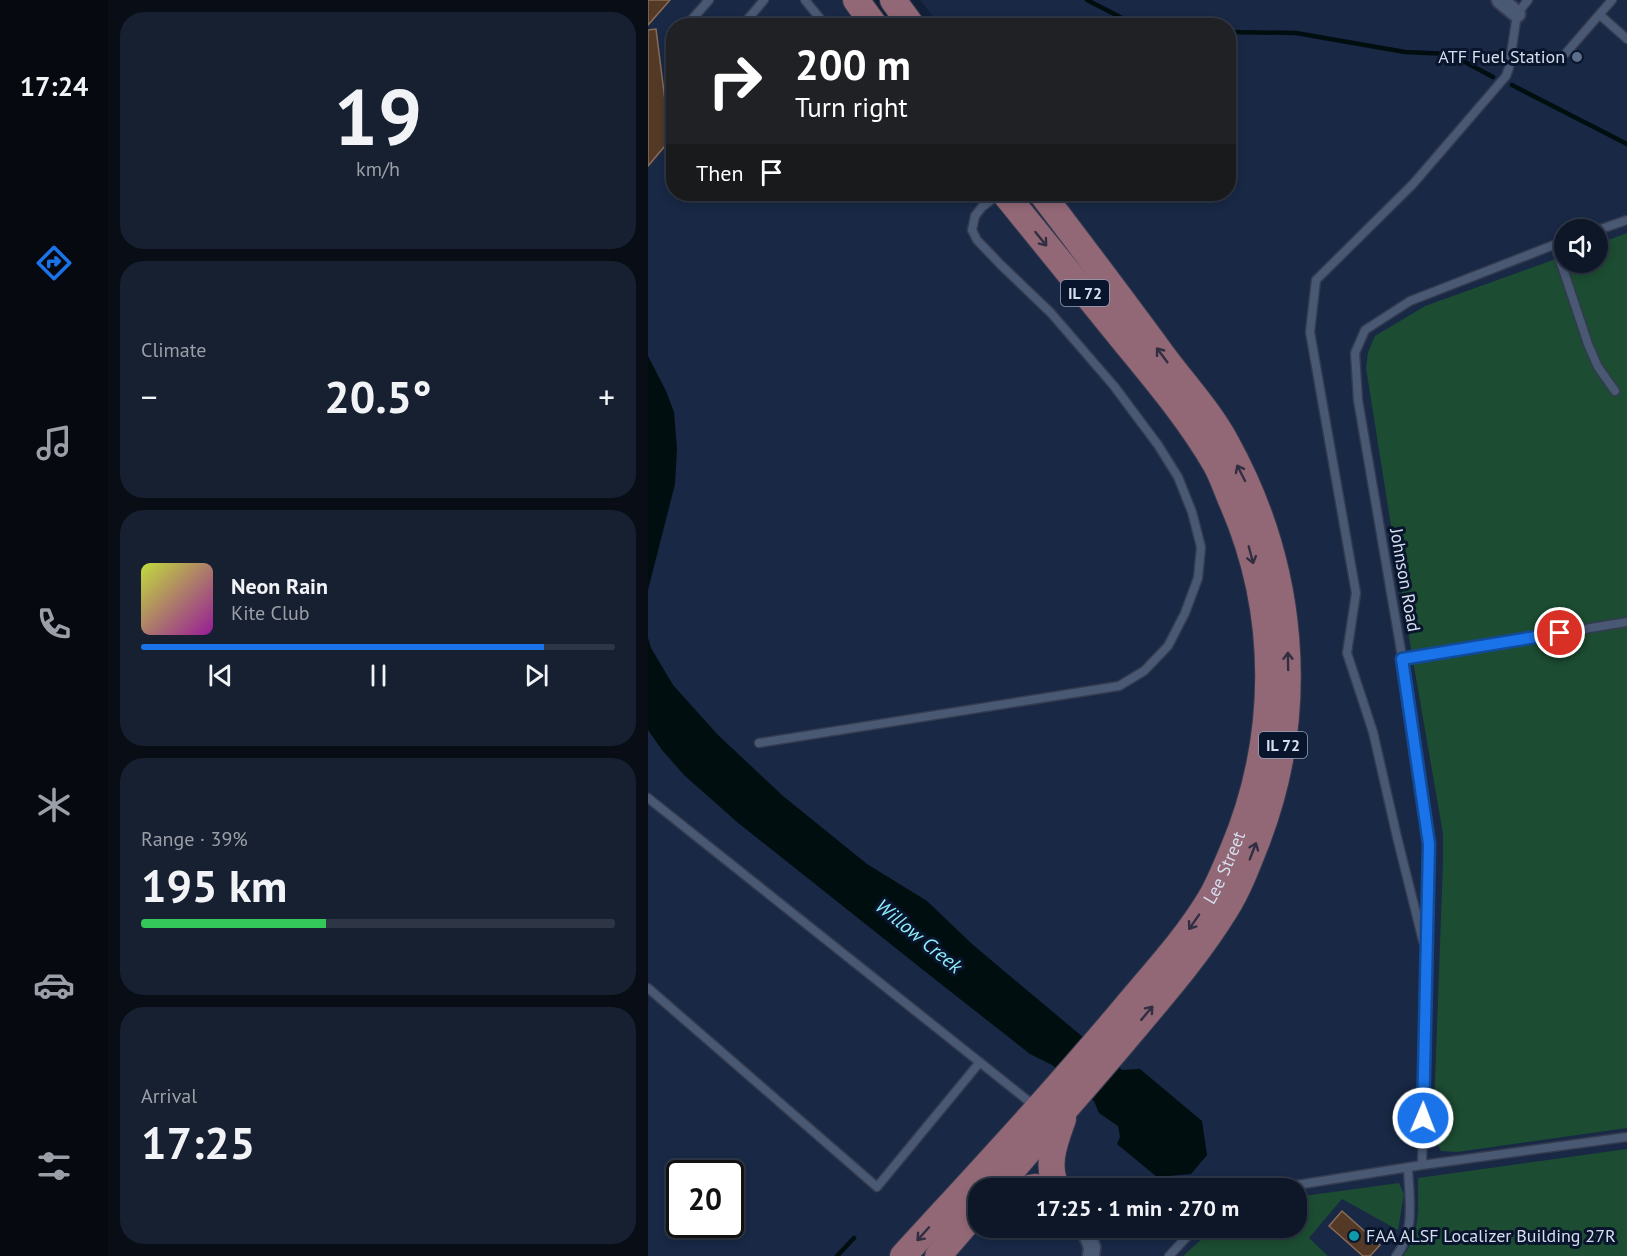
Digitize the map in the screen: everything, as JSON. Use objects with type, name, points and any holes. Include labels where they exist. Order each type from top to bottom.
[{"type":"main road","points":[[856,0],[869,18]]},
{"type":"main road","points":[[893,0],[906,18]]},
{"type":"main road","name":"Lee Street","points":[[1005,1178],[1102,1052],[1193,926],[1211,897],[1247,813],[1260,765],[1267,721],[1269,652],[1263,606],[1250,550],[1238,514],[1217,467],[1193,428],[1166,393],[1011,201]]},
{"type":"main road","name":"Lee Street","points":[[1047,201],[1198,401],[1224,440],[1246,482],[1272,557],[1282,597],[1288,652],[1288,698],[1285,733],[1278,770],[1266,819],[1246,869],[1227,908],[1181,973],[1102,1052]]},
{"type":"main road","points":[[1053,1178],[1051,1155],[1071,1093]]},
{"type":"main road","name":"Lee Street","points":[[903,1256],[1039,1109],[1071,1093]]},
{"type":"main road","points":[[945,1247],[968,1221]]},
{"type":"main road","points":[[945,1247],[968,1228]]},
{"type":"street","points":[[1500,0],[1517,15]]},
{"type":"street","points":[[1088,1238],[1092,1247],[1091,1256]]},
{"type":"lane","points":[[694,18],[709,0]]},
{"type":"lane","points":[[749,18],[764,0]]},
{"type":"lane","points":[[806,0],[820,18]]},
{"type":"lane","points":[[1427,953],[1373,732],[1347,653],[1356,593],[1310,332],[1316,280],[1413,184],[1506,76],[1517,15],[1528,0]]},
{"type":"lane","points":[[1566,53],[1612,0]]},
{"type":"lane","points":[[1600,15],[1627,39]]},
{"type":"lane","points":[[759,743],[1119,686],[1144,671],[1168,646],[1185,613],[1198,578],[1201,547],[1192,512],[1178,477],[1158,445],[1114,386],[1051,313],[977,240],[972,230],[975,216],[990,201]]},
{"type":"lane","points":[[1608,227],[1627,220]]},
{"type":"lane","name":"Johnson Road","points":[[1422,1166],[1429,844],[1402,659],[1358,400],[1355,353],[1365,330],[1410,301],[1554,245]]},
{"type":"lane","points":[[1564,273],[1588,344],[1598,367],[1615,391]]},
{"type":"lane","points":[[1402,659],[1627,622]]},
{"type":"lane","points":[[648,798],[1039,1109]]},
{"type":"lane","points":[[648,988],[877,1187],[980,1062]]},
{"type":"lane","points":[[1307,1184],[1627,1137]]},
{"type":"lane","points":[[1396,1256],[1402,1248],[1409,1227],[1408,1168]]},
{"type":"lane","points":[[1170,1256],[1186,1238]]},
{"type":"shaded area","points":[[648,0],[844,0],[858,18],[666,18],[666,201],[1236,201],[1236,18],[934,18],[920,0],[1627,0],[1627,1256],[648,1256]]},
{"type":"green space","points":[[1627,233],[1627,1128],[1457,1152],[1441,1151],[1433,1137],[1443,834],[1366,368],[1368,352],[1375,336],[1425,306],[1554,260],[1554,273],[1608,273],[1608,240]]},
{"type":"green space","points":[[1627,1149],[1627,1256],[1403,1256],[1416,1229],[1418,1178]]},
{"type":"green space","points":[[1399,1183],[1404,1194],[1398,1230],[1342,1199],[1309,1238],[1328,1256],[1183,1256],[1203,1238],[1307,1238],[1307,1196]]},
{"type":"water","points":[[648,356],[674,412],[677,449],[675,484],[648,590]]},
{"type":"water","name":"Willow Creek","points":[[648,638],[651,648],[673,685],[718,735],[783,796],[867,864],[927,901],[972,944],[1122,1070],[1140,1069],[1202,1121],[1207,1155],[1191,1174],[1157,1177],[1117,1144],[1120,1137],[1118,1126],[1099,1113],[1094,1101],[1052,1065],[1030,1054],[927,973],[737,822],[684,775],[648,730]]},
{"type":"building","points":[[648,0],[670,0],[648,25]]},
{"type":"building","points":[[656,29],[666,108],[666,145],[648,166],[648,30]]},
{"type":"building","name":"FAA ALSF Localizer Building 27R","points":[[1342,1211],[1380,1245],[1370,1256],[1363,1256],[1329,1226]]},
{"type":"waterway","points":[[1087,0],[1122,18]]},
{"type":"waterway","points":[[1236,32],[1296,33],[1405,52],[1450,54],[1493,77]]},
{"type":"waterway","points":[[1512,85],[1627,144]]},
{"type":"waterway","points":[[837,1256],[854,1238]]},
{"type":"place","name":"ATF Fuel Station","points":[[1577,57]]},
{"type":"place","name":"FAA ALSF Localizer Building 27R","points":[[1354,1236]]},
{"type":"route","points":[[1423,1118],[1429,844],[1402,659],[1560,633]]}]
